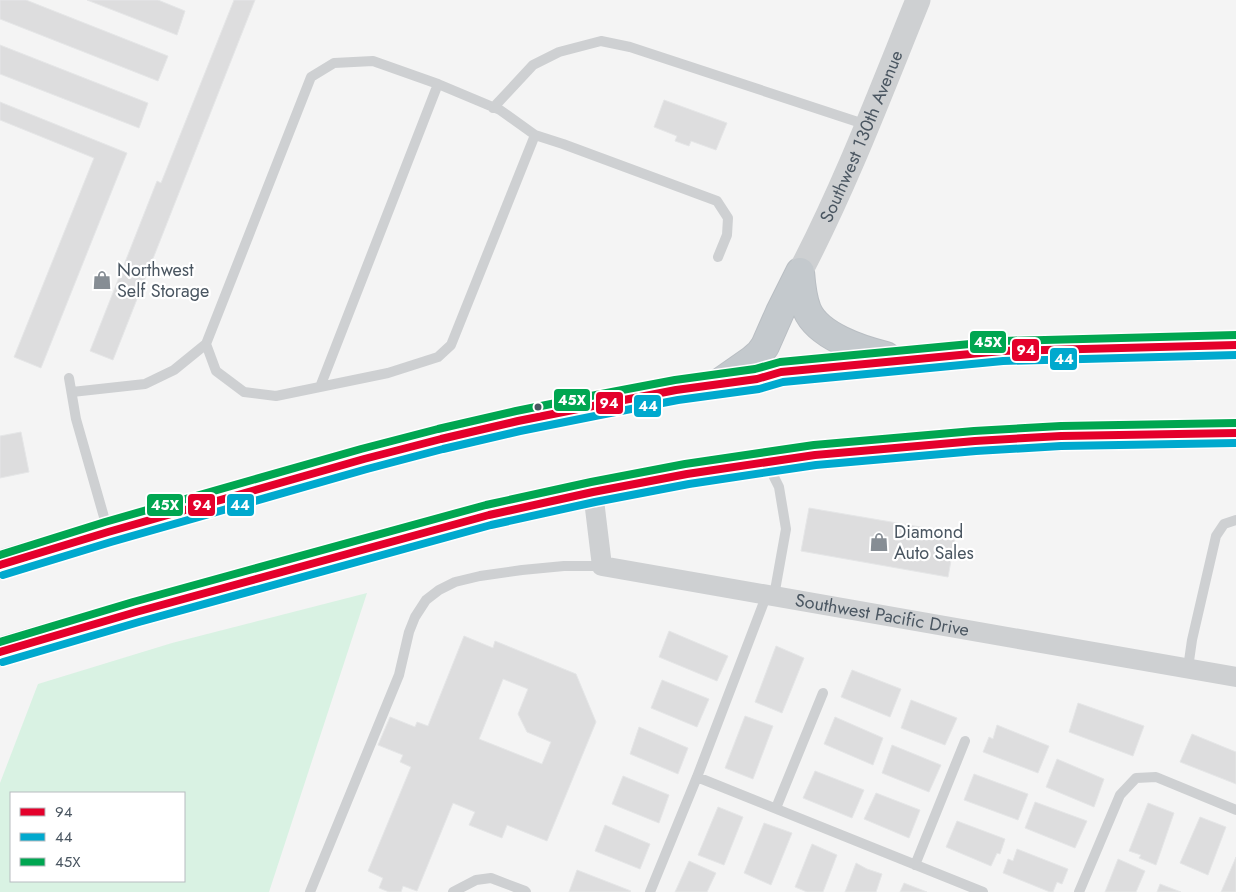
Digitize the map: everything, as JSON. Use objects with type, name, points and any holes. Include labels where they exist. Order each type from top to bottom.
[{"type":"highway","points":[[800,272],[802,292],[808,312],[821,328],[836,338],[861,350],[900,360]]},
{"type":"highway","points":[[716,384],[760,353],[800,272]]},
{"type":"highway","points":[[0,564],[364,459],[441,439],[598,405],[716,384],[757,379],[781,372],[1002,351],[1236,345]]},
{"type":"highway","points":[[0,652],[136,612],[489,515],[593,492],[688,474],[766,461],[824,454],[985,441],[1061,436],[1236,433]]},
{"type":"street","name":"Southwest 130th Avenue","points":[[800,272],[822,231],[918,0]]},
{"type":"street","points":[[593,492],[602,566]]},
{"type":"street","name":"Southwest Pacific Drive","points":[[602,566],[1236,677]]},
{"type":"lane","points":[[494,108],[533,65],[559,52],[601,41],[630,47],[867,125]]},
{"type":"lane","points":[[72,392],[145,384],[174,370],[206,344],[311,77],[334,63],[373,61],[438,84],[500,110],[535,135],[717,201],[728,218],[727,235],[718,257]]},
{"type":"lane","points":[[320,387],[438,84]]},
{"type":"lane","points":[[206,344],[216,371],[244,392],[276,396],[388,373],[438,357],[451,344],[535,135]]},
{"type":"lane","points":[[69,378],[76,420],[108,532]]},
{"type":"lane","points":[[650,892],[771,595],[786,529],[778,488],[766,461]]},
{"type":"lane","points":[[1188,668],[1192,640],[1216,536],[1224,524],[1236,520]]},
{"type":"lane","points":[[312,891],[399,676],[409,632],[415,617],[426,600],[439,590],[456,582],[480,576],[539,568],[602,566]]},
{"type":"lane","points":[[776,808],[823,693]]},
{"type":"lane","points":[[916,865],[966,741]]},
{"type":"lane","points":[[697,777],[983,892]]},
{"type":"lane","points":[[1079,892],[1120,794],[1136,778],[1156,777],[1236,810]]},
{"type":"lane","points":[[453,892],[476,880],[491,878],[526,892]]},
{"type":"green space","points":[[367,593],[269,892],[0,892],[0,783],[38,684],[172,643]]},
{"type":"building","points":[[0,0],[26,0],[168,56],[158,81],[0,19]]},
{"type":"building","points":[[87,0],[158,0],[185,11],[177,35]]},
{"type":"building","points":[[234,0],[255,0],[113,360],[90,351],[157,181],[161,183]]},
{"type":"building","points":[[0,45],[148,103],[139,128],[0,74]]},
{"type":"building","points":[[664,100],[727,123],[716,150],[691,141],[689,146],[675,141],[677,136],[654,127]]},
{"type":"building","points":[[0,102],[127,153],[41,368],[14,357],[94,158],[0,120]]},
{"type":"building","points":[[21,432],[29,472],[0,478],[0,436]]},
{"type":"building","name":"Diamond Auto Sales","points":[[809,508],[956,533],[948,577],[801,551]]},
{"type":"building","points":[[669,631],[728,656],[717,681],[659,657]]},
{"type":"building","points":[[464,636],[493,648],[495,641],[576,674],[596,722],[547,841],[507,825],[502,838],[469,825],[475,812],[453,803],[417,891],[403,886],[401,892],[389,892],[379,888],[383,878],[368,871],[411,767],[400,762],[403,755],[378,745],[390,717],[415,727],[417,722],[428,726]],"holes":[[[503,679],[528,689],[518,714],[527,732],[551,742],[542,764],[479,739]]]},
{"type":"building","points":[[776,646],[804,658],[782,713],[755,702]]},
{"type":"building","points":[[852,670],[901,689],[890,717],[841,697]]},
{"type":"building","points":[[662,680],[709,699],[697,727],[651,708]]},
{"type":"building","points":[[911,700],[957,718],[945,745],[901,728]]},
{"type":"building","points":[[1078,703],[1144,726],[1133,756],[1069,732]]},
{"type":"building","points":[[745,716],[773,726],[753,779],[725,768]]},
{"type":"building","points":[[835,717],[883,738],[873,765],[824,744]]},
{"type":"building","points":[[997,725],[1049,746],[1038,773],[983,752],[989,737],[993,739]]},
{"type":"building","points":[[639,727],[688,748],[678,774],[630,754]]},
{"type":"building","points":[[1192,734],[1236,752],[1236,784],[1180,762]]},
{"type":"building","points":[[892,745],[941,765],[929,792],[882,773]]},
{"type":"building","points":[[1057,759],[1104,779],[1094,807],[1046,787]]},
{"type":"building","points":[[815,771],[864,790],[852,818],[803,798]]},
{"type":"building","points":[[974,774],[1028,794],[1018,820],[964,800]]},
{"type":"building","points":[[623,776],[669,795],[659,823],[612,804]]},
{"type":"building","points":[[876,793],[920,810],[909,838],[864,819]]},
{"type":"building","points":[[1035,802],[1087,821],[1075,848],[1025,828]]},
{"type":"building","points":[[1148,803],[1174,813],[1156,865],[1139,858],[1141,855],[1129,851]]},
{"type":"building","points":[[718,807],[743,817],[724,865],[698,855]]},
{"type":"building","points":[[1200,817],[1226,827],[1208,875],[1180,863]]},
{"type":"building","points":[[957,821],[1005,839],[1000,854],[997,853],[991,866],[946,847]]},
{"type":"building","points":[[764,823],[792,833],[771,885],[744,873]]},
{"type":"building","points":[[605,825],[650,844],[640,869],[595,851]]},
{"type":"building","points":[[812,844],[837,855],[823,892],[807,892],[795,887]]},
{"type":"building","points":[[1017,849],[1068,869],[1062,884],[1057,882],[1053,892],[1050,892],[1003,873],[1008,859],[1013,861]]},
{"type":"building","points":[[1236,857],[1236,892],[1221,892]]},
{"type":"building","points":[[1118,859],[1145,871],[1136,892],[1105,892]]},
{"type":"building","points":[[689,861],[716,873],[707,892],[675,892]]},
{"type":"building","points":[[856,863],[882,874],[876,892],[845,892]]},
{"type":"building","points":[[577,870],[631,891],[569,892]]},
{"type":"building","points":[[904,883],[927,892],[900,892]]},
{"type":"building","points":[[1160,884],[1181,892],[1157,892]]},
{"type":"transit line","name":"45X","points":[[0,555],[105,522],[438,429],[516,411],[675,380],[755,369],[780,362],[1002,341],[1236,335]]},
{"type":"transit line","name":"94","points":[[0,565],[108,532],[441,439],[518,421],[676,390],[757,379],[781,372],[1002,351],[1236,345]]},
{"type":"transit line","name":"44","points":[[3,575],[111,542],[443,449],[520,431],[678,400],[759,389],[783,382],[1003,361],[1236,355]]},
{"type":"transit line","name":"45X","points":[[0,642],[133,602],[486,505],[685,464],[814,445],[974,431],[1061,426],[1236,423]]},
{"type":"transit line","name":"94","points":[[0,652],[136,612],[489,515],[687,474],[815,455],[975,441],[1061,436],[1236,433]]},
{"type":"transit line","name":"44","points":[[3,662],[139,622],[491,525],[689,484],[816,465],[976,451],[1061,446],[1236,443]]},
{"type":"place","name":"Northwest Self Storage","points":[[102,280]]},
{"type":"place","name":"Diamond Auto Sales","points":[[879,542]]}]
